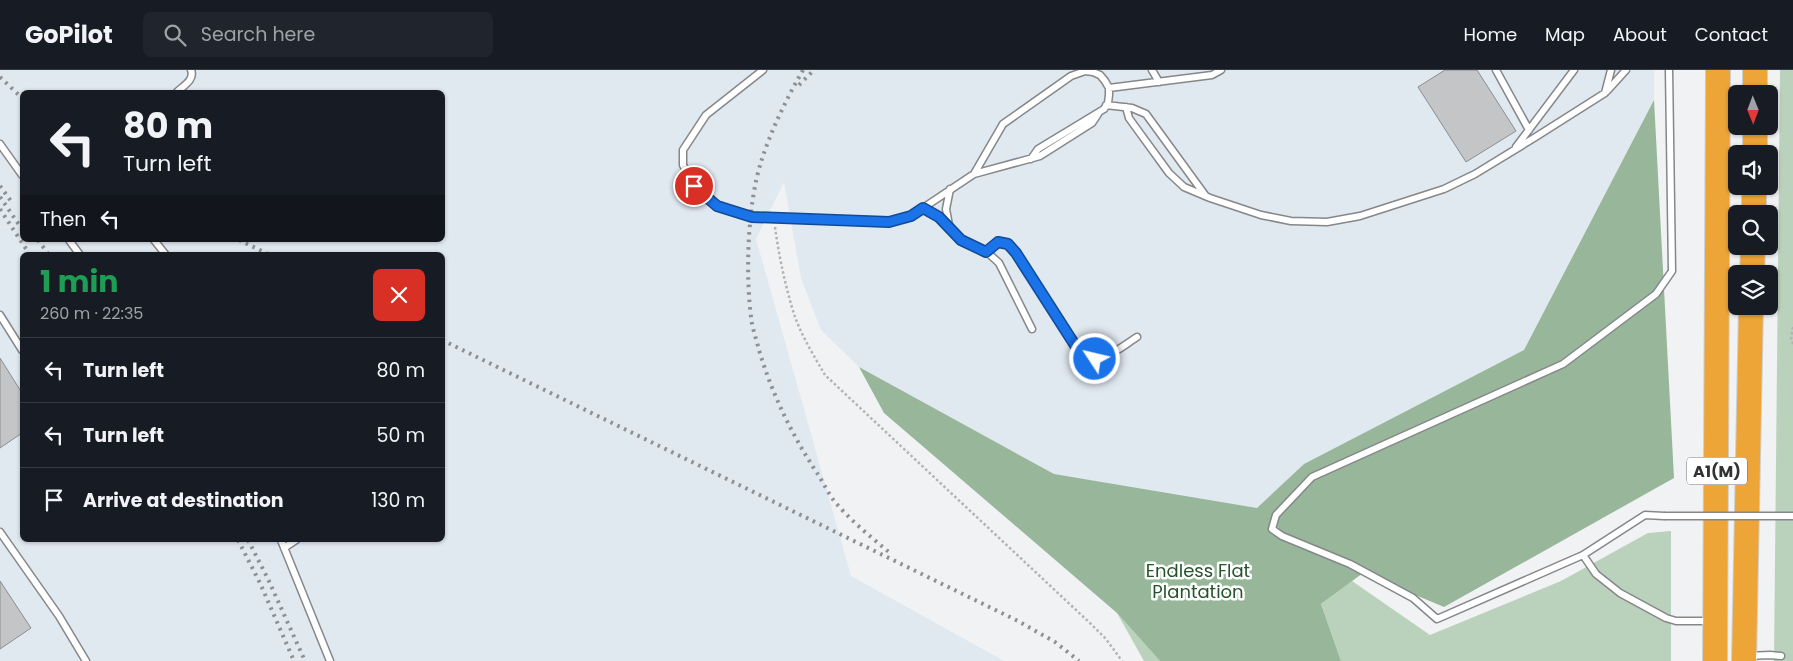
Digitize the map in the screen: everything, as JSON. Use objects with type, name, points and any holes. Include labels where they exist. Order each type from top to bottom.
[{"type":"highway","name":"A1(M)","points":[[1715,661],[1718,70]]},
{"type":"highway","points":[[1755,70],[1755,85]]},
{"type":"highway","name":"A1(M)","points":[[1744,659],[1751,315]]},
{"type":"lane","points":[[179,90],[191,78],[191,70]]},
{"type":"lane","points":[[763,70],[706,115],[682,150],[683,165],[694,186],[717,206],[752,217],[889,222],[911,216],[974,174],[1040,156],[1092,123],[1106,105],[1109,96],[1105,81],[1093,72],[1072,73],[1003,124],[974,174]]},
{"type":"lane","points":[[1152,70],[1159,82]]},
{"type":"lane","points":[[1108,88],[1212,75],[1221,70]]},
{"type":"lane","points":[[1496,70],[1529,130]]},
{"type":"lane","points":[[1514,150],[1574,70]]},
{"type":"lane","points":[[1605,93],[1611,70]]},
{"type":"lane","points":[[1126,107],[1129,118],[1168,172],[1184,187],[1261,215],[1291,221],[1327,222],[1360,216],[1444,188],[1475,174],[1605,93],[1626,70]]},
{"type":"lane","points":[[1669,70],[1672,271],[1656,294],[1563,364],[1312,477],[1276,515],[1272,529],[1282,536],[1350,564],[1413,598],[1437,619],[1583,555],[1645,516],[1793,516]]},
{"type":"lane","points":[[1106,105],[1138,109],[1149,117],[1205,196]]},
{"type":"lane","points":[[0,144],[20,172]]},
{"type":"lane","points":[[949,226],[946,209],[950,189]]},
{"type":"lane","points":[[923,208],[932,211],[961,240],[986,252],[999,262],[1032,330]]},
{"type":"lane","points":[[156,242],[164,252]]},
{"type":"lane","points":[[986,252],[998,242],[1008,244],[1013,248],[1080,353],[1084,356],[1090,359],[1101,358],[1137,337]]},
{"type":"lane","points":[[0,314],[20,347]]},
{"type":"lane","points":[[0,532],[59,616],[86,661]]},
{"type":"lane","points":[[282,542],[330,661]]},
{"type":"lane","points":[[284,548],[293,542]]},
{"type":"lane","points":[[1583,555],[1596,574],[1620,593],[1666,618],[1676,621],[1716,621]]},
{"type":"lane","points":[[1744,659],[1770,655],[1781,656]]},
{"type":"path","points":[[774,218],[779,255],[794,315],[810,350],[825,375],[1091,624],[1106,639],[1122,661]]},
{"type":"path","points":[[1793,327],[1791,338],[1793,344]]},
{"type":"shaded area","points":[[0,70],[1654,70],[1654,100],[1524,350],[1304,464],[1257,508],[1054,474],[859,367],[821,330],[801,278],[784,182],[756,239],[851,576],[1004,661],[0,661]]},
{"type":"green space","points":[[1780,70],[1793,70],[1793,661],[1774,661]]},
{"type":"green space","name":"Endless Flat Plantation","points":[[1654,100],[1674,478],[1444,607],[1363,573],[1321,604],[1341,661],[1160,661],[1117,613],[884,413],[859,367],[1054,474],[1257,508],[1304,464],[1524,350]]},
{"type":"green space","points":[[1671,531],[1671,661],[1341,661],[1321,604],[1352,581],[1430,635],[1561,581],[1648,533]]},
{"type":"green space","points":[[1117,613],[1160,661],[1144,661]]},
{"type":"building","points":[[1445,70],[1477,70],[1516,131],[1466,162],[1418,87]]},
{"type":"building","points":[[0,358],[20,390],[20,434],[0,448]]},
{"type":"building","points":[[0,581],[31,628],[0,649]]},
{"type":"railway","points":[[803,70],[775,125],[757,177],[750,219],[748,264],[752,324],[764,366],[776,398],[808,459],[841,509],[890,553]]},
{"type":"railway","points":[[799,85],[814,70]]},
{"type":"railway","points":[[0,77],[20,96]]},
{"type":"railway","points":[[0,186],[11,201]]},
{"type":"railway","points":[[0,197],[20,226]]},
{"type":"railway","points":[[0,209],[20,240]]},
{"type":"railway","points":[[22,242],[28,252]]},
{"type":"railway","points":[[39,242],[47,252]]},
{"type":"railway","points":[[243,242],[264,252]]},
{"type":"railway","points":[[445,341],[1018,621],[1055,642],[1079,661]]},
{"type":"railway","points":[[239,542],[260,583],[294,661]]},
{"type":"railway","points":[[249,542],[305,661]]},
{"type":"route","points":[[694,186],[717,206],[752,217],[889,222],[911,216],[923,208],[932,211],[966,244],[986,252],[998,242],[1008,244],[1013,248],[1080,353],[1090,359],[1095,359]]}]
